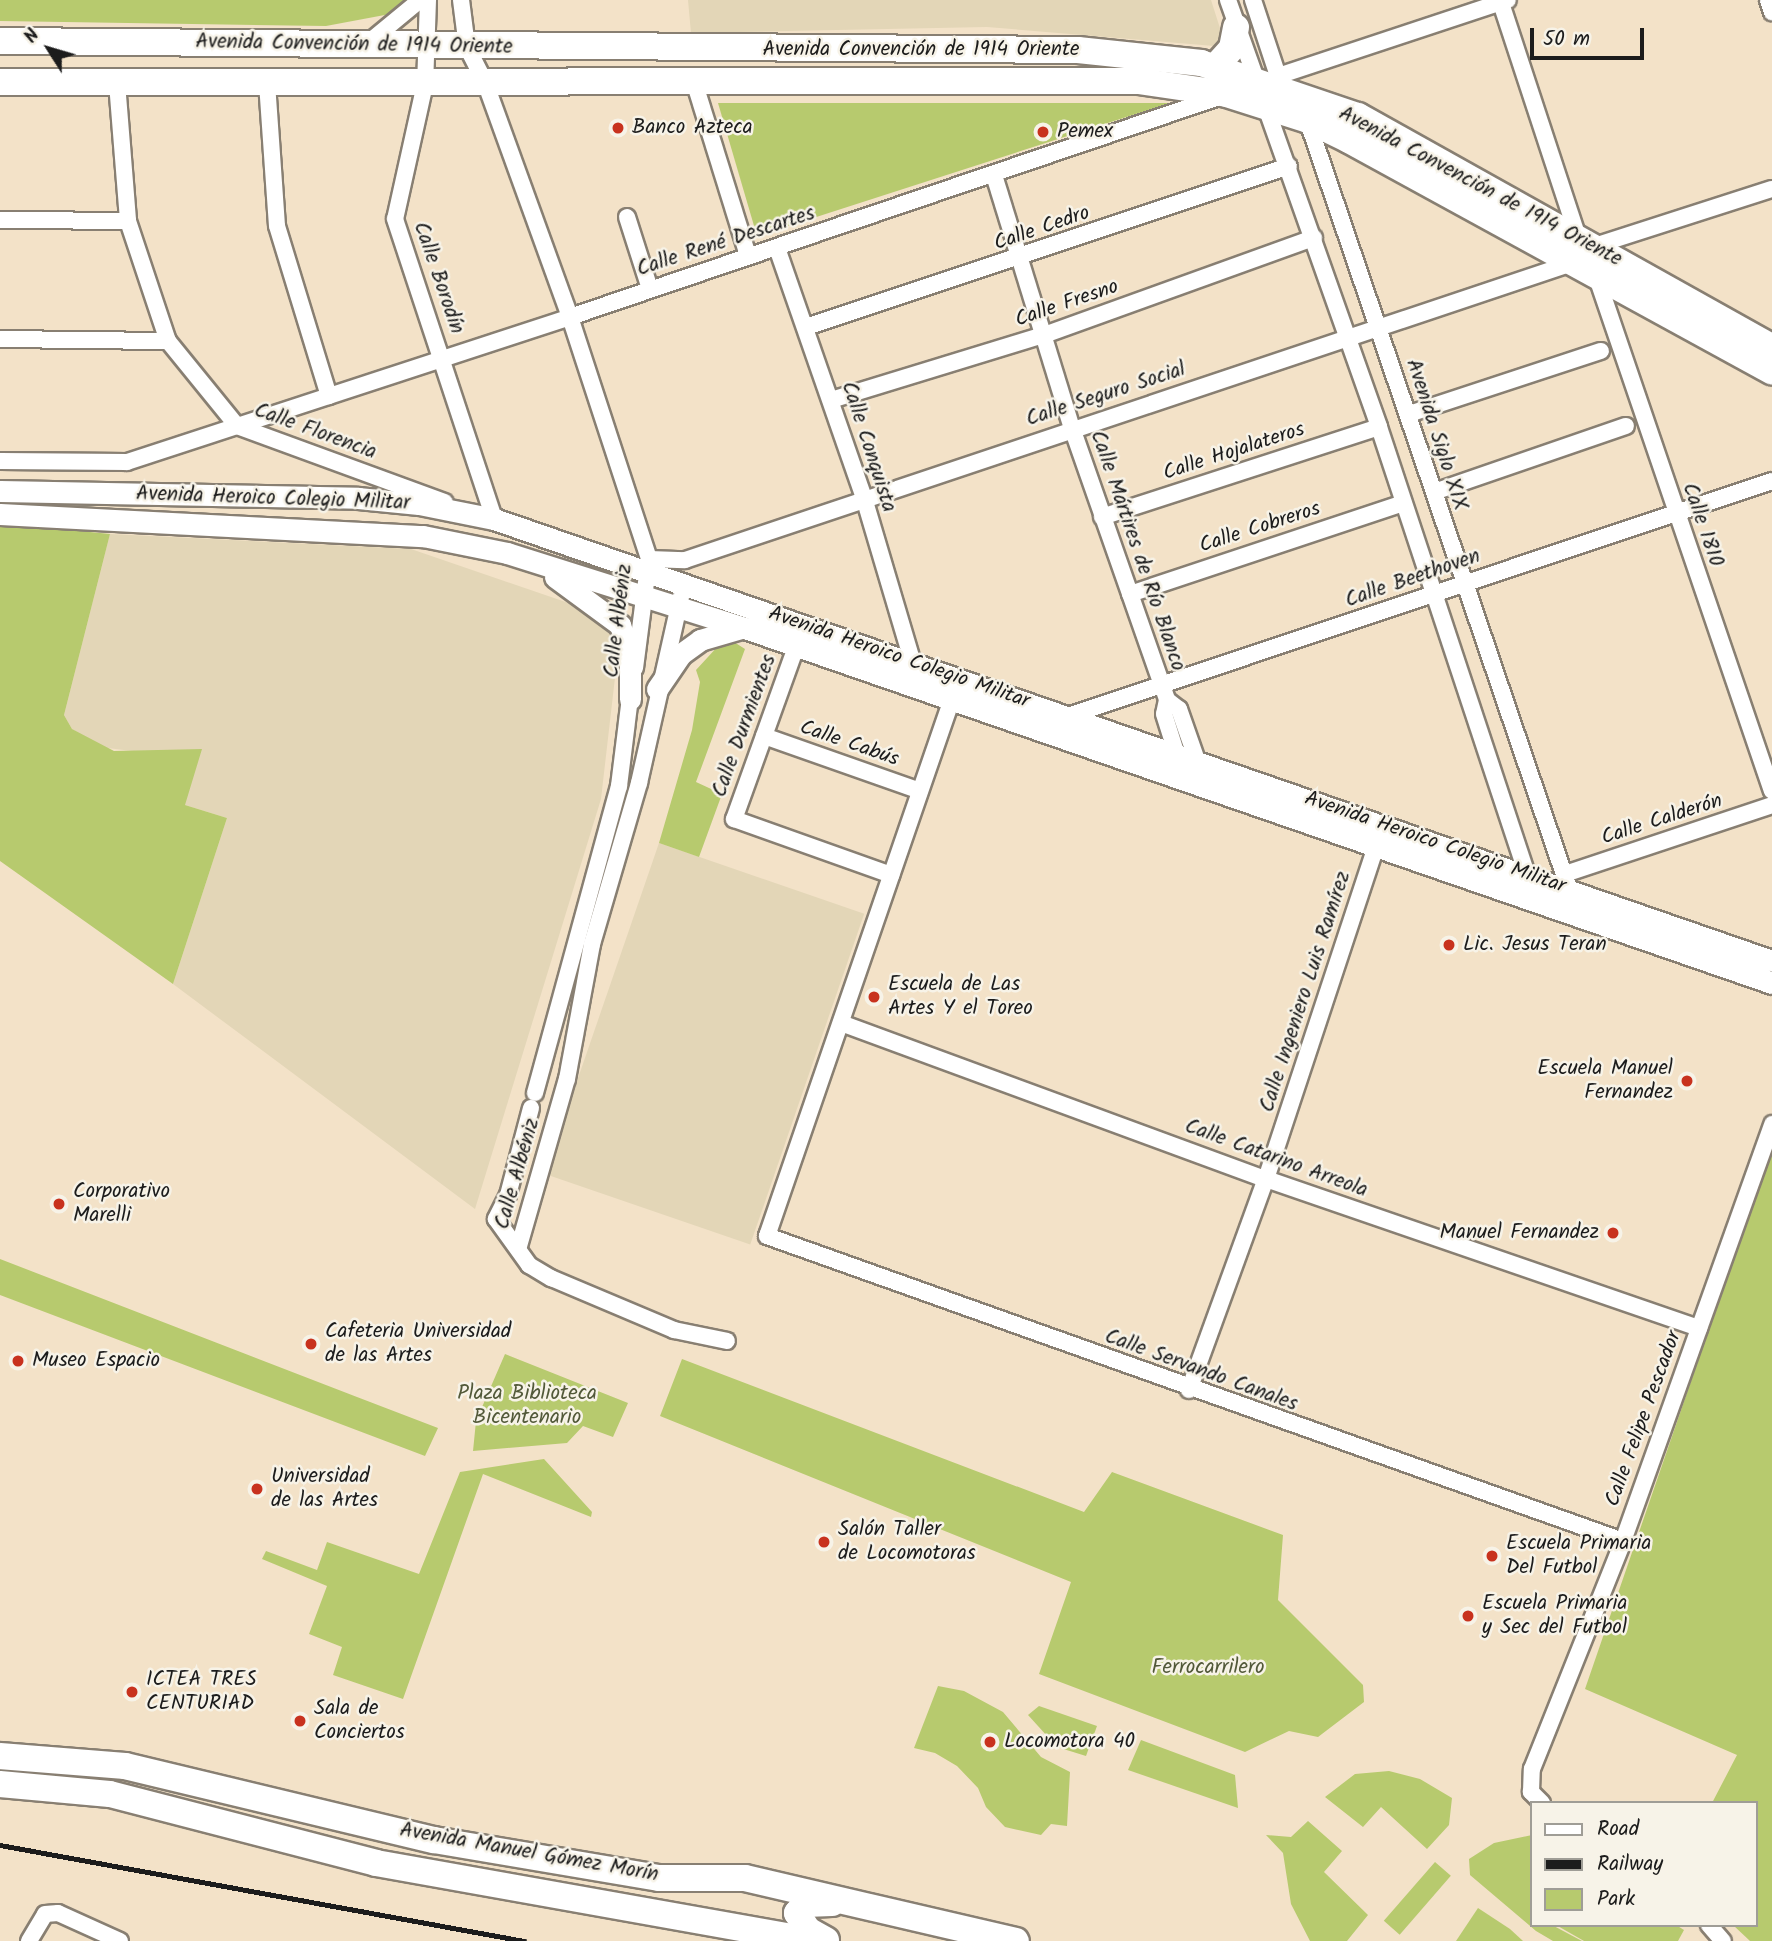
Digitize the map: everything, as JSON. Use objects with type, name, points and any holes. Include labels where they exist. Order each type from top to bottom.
[{"type":"main road","points":[[1216,66],[1232,48],[1236,27]]},
{"type":"main road","name":"Avenida Convención de 1914 Oriente","points":[[0,41],[467,47],[1078,50],[1216,66],[1283,84],[1358,116],[1772,372]]},
{"type":"main road","name":"Avenida Convención de 1914 Oriente","points":[[0,82],[425,84],[693,78],[989,83],[1138,81],[1227,94],[1308,120],[1772,347]]},
{"type":"main road","name":"Avenida Manuel Gómez Morín","points":[[0,1756],[124,1766],[434,1840],[659,1878],[746,1878],[1016,1941]]},
{"type":"main road","name":"Avenida Manuel Gómez Morín","points":[[0,1784],[110,1794],[232,1822],[376,1863],[813,1941]]},
{"type":"main road","points":[[828,1941],[800,1922],[800,1908],[824,1902],[861,1906]]},
{"type":"street","points":[[366,44],[420,0]]},
{"type":"street","name":"Calle Borodín","points":[[428,0],[425,84],[395,219],[444,358],[494,519]]},
{"type":"street","name":"Calle Albéniz","points":[[461,0],[467,47],[485,82],[570,317],[649,567],[619,786],[510,1184],[496,1219],[519,1246]]},
{"type":"street","points":[[1228,0],[1252,77],[1289,166],[1379,427],[1527,874]]},
{"type":"street","name":"Avenida Siglo XIX","points":[[1252,0],[1283,84],[1308,120],[1567,882]]},
{"type":"street","points":[[1768,0],[1772,12]]},
{"type":"street","points":[[1283,84],[1503,1]]},
{"type":"street","name":"Calle 1810","points":[[1503,1],[1585,256],[1772,791]]},
{"type":"street","points":[[693,78],[748,256]]},
{"type":"street","name":"Calle Florencia","points":[[117,83],[128,221],[168,341],[237,426],[494,519]]},
{"type":"street","points":[[267,83],[277,226],[329,396]]},
{"type":"street","name":"Calle René Descartes","points":[[237,426],[777,248],[1227,94]]},
{"type":"street","name":"Calle Cedro","points":[[806,327],[1020,259],[1289,166]]},
{"type":"street","name":"Calle Mártires de Río Blanco","points":[[994,175],[1102,517],[1165,694],[1179,709],[1191,771]]},
{"type":"street","name":"Calle Seguro Social","points":[[649,567],[685,560],[1072,428],[1377,328],[1772,189]]},
{"type":"street","points":[[627,217],[650,289]]},
{"type":"street","points":[[0,220],[128,221]]},
{"type":"street","name":"Calle Fresno","points":[[831,400],[1044,335],[1314,238]]},
{"type":"street","name":"Calle Conquista","points":[[777,248],[864,498],[914,663]]},
{"type":"street","points":[[0,339],[168,341]]},
{"type":"street","points":[[1409,414],[1601,352]]},
{"type":"street","name":"Avenida Heroico Colegio Militar","points":[[0,461],[127,462],[237,426]]},
{"type":"street","points":[[1434,492],[1626,426]]},
{"type":"street","name":"Calle Hojalateros","points":[[1102,517],[1379,427]]},
{"type":"street","name":"Calle Beethoven","points":[[1068,716],[1165,694],[1466,583],[1677,516],[1772,481]]},
{"type":"street","name":"Avenida Heroico Colegio Militar","points":[[0,491],[358,498],[419,503],[494,519],[649,567],[681,583],[1068,716],[1191,771],[1377,844],[1772,984]]},
{"type":"street","name":"Calle Cobreros","points":[[1130,594],[1403,503]]},
{"type":"street","name":"Avenida Heroico Colegio Militar","points":[[0,514],[423,536],[523,558],[745,628],[952,699],[1527,874],[1567,882],[1772,961]]},
{"type":"street","points":[[523,558],[583,594],[620,625],[631,656],[630,699]]},
{"type":"street","name":"Calle Albéniz","points":[[519,1246],[567,1079],[592,944],[639,783],[657,689],[680,607],[681,583]]},
{"type":"street","points":[[657,689],[681,654],[700,640],[745,628]]},
{"type":"street","name":"Calle Durmientes","points":[[796,647],[734,819],[891,875]]},
{"type":"street","points":[[841,1023],[952,699]]},
{"type":"street","name":"Calle Cabús","points":[[764,736],[920,791]]},
{"type":"street","name":"Calle Calderón","points":[[1567,882],[1772,806]]},
{"type":"street","name":"Calle Ingeniero Luis Ramírez","points":[[1189,1390],[1266,1179],[1377,844]]},
{"type":"street","name":"Calle Catarino Arreola","points":[[841,1023],[1266,1179],[1699,1328]]},
{"type":"street","name":"Calle Servando Canales","points":[[841,1023],[767,1236],[1189,1390],[1623,1541]]},
{"type":"street","points":[[541,1072],[567,1079]]},
{"type":"street","name":"Calle Felipe Pescador","points":[[1537,1797],[1532,1769],[1623,1541],[1772,1124]]},
{"type":"street","points":[[510,1184],[535,1189]]},
{"type":"street","points":[[519,1246],[529,1265],[551,1278],[674,1330],[727,1342]]},
{"type":"street","points":[[29,1941],[45,1914],[58,1913],[120,1941]]},
{"type":"street","points":[[1711,1927],[1723,1941]]},
{"type":"shaded area","points":[[688,0],[1211,0],[1226,47],[987,27],[691,33]]},
{"type":"shaded area","points":[[110,534],[411,549],[589,610],[601,616],[619,643],[601,799],[475,1209],[173,984],[227,818],[185,805],[132,751],[99,747],[72,729],[64,715]]},
{"type":"shaded area","points":[[659,843],[864,914],[750,1245],[545,1174]]},
{"type":"green space","points":[[0,0],[406,0],[390,14],[326,26],[0,21]]},
{"type":"green space","points":[[718,103],[1170,103],[757,236]]},
{"type":"green space","points":[[0,523],[110,534],[64,715],[72,729],[114,751],[202,749],[185,805],[227,818],[173,984],[0,861]]},
{"type":"green space","points":[[734,642],[745,649],[696,782],[722,794],[699,857],[659,843],[692,730],[700,682],[696,670],[719,645]]},
{"type":"green space","points":[[1772,1146],[1772,1941],[1750,1941],[1735,1927],[1758,1927],[1758,1801],[1713,1801],[1737,1755],[1585,1689]]},
{"type":"green space","points":[[0,1259],[438,1428],[425,1456],[0,1295]]},
{"type":"green space","name":"Plaza Biblioteca Bicentenario","points":[[505,1354],[628,1403],[613,1437],[583,1426],[567,1443],[473,1451],[476,1421]]},
{"type":"green space","points":[[682,1359],[1084,1512],[1112,1472],[1283,1535],[1278,1600],[1363,1685],[1364,1702],[1318,1737],[1289,1731],[1245,1752],[1039,1674],[1071,1582],[660,1416]]},
{"type":"green space","points":[[544,1459],[592,1512],[591,1517],[483,1474],[403,1699],[333,1675],[342,1647],[309,1634],[327,1586],[262,1559],[266,1551],[317,1570],[327,1542],[419,1574],[460,1472]]},
{"type":"green space","points":[[938,1686],[964,1691],[1003,1712],[1041,1757],[1070,1772],[1067,1826],[1051,1824],[1041,1835],[1005,1827],[986,1807],[978,1788],[957,1766],[935,1753],[914,1748]]},
{"type":"green space","points":[[1039,1706],[1097,1726],[1086,1756],[1057,1747],[1028,1715]]},
{"type":"green space","name":"Ferrocarrilero","points":[[1141,1740],[1235,1775],[1238,1808],[1128,1770]]},
{"type":"green space","points":[[1389,1771],[1420,1779],[1452,1798],[1449,1825],[1427,1849],[1381,1807],[1363,1827],[1325,1797],[1355,1774]]},
{"type":"green space","points":[[1308,1821],[1342,1851],[1324,1872],[1368,1915],[1347,1941],[1310,1941],[1291,1904],[1283,1853],[1266,1835],[1291,1837]]},
{"type":"green space","points":[[1530,1835],[1530,1926],[1470,1875],[1469,1859],[1494,1843]]},
{"type":"green space","points":[[1435,1862],[1451,1876],[1400,1935],[1384,1921]]},
{"type":"green space","points":[[1478,1908],[1510,1929],[1523,1941],[1456,1941]]},
{"type":"green space","points":[[1531,1927],[1556,1927],[1582,1941],[1553,1941]]},
{"type":"green space","points":[[1560,1927],[1679,1927],[1684,1930],[1678,1941],[1584,1941]]},
{"type":"railway","points":[[0,1845],[524,1941]]},
{"type":"place","name":"Banco Azteca","points":[[618,128]]},
{"type":"place","name":"Pemex","points":[[1043,132]]},
{"type":"place","name":"Lic. Jesus Teran","points":[[1449,945]]},
{"type":"place","name":"Escuela de Las Artes Y el Toreo","points":[[874,997]]},
{"type":"place","name":"Escuela Manuel Fernandez","points":[[1687,1081]]},
{"type":"place","name":"Corporativo Marelli","points":[[59,1204]]},
{"type":"place","name":"Manuel Fernandez","points":[[1613,1233]]},
{"type":"place","name":"Cafeteria Universidad de las Artes","points":[[311,1344]]},
{"type":"place","name":"Museo Espacio","points":[[18,1361]]},
{"type":"place","name":"Universidad de las Artes","points":[[257,1489]]},
{"type":"place","name":"Salón Taller de Locomotoras","points":[[824,1542]]},
{"type":"place","name":"Escuela Primaria Del Futbol","points":[[1492,1556]]},
{"type":"place","name":"Escuela Primaria y Sec del Futbol","points":[[1468,1616]]},
{"type":"place","name":"ICTEA TRES CENTURIAD","points":[[132,1692]]},
{"type":"place","name":"Sala de Conciertos","points":[[300,1721]]},
{"type":"place","name":"Locomotora 40","points":[[990,1742]]}]
